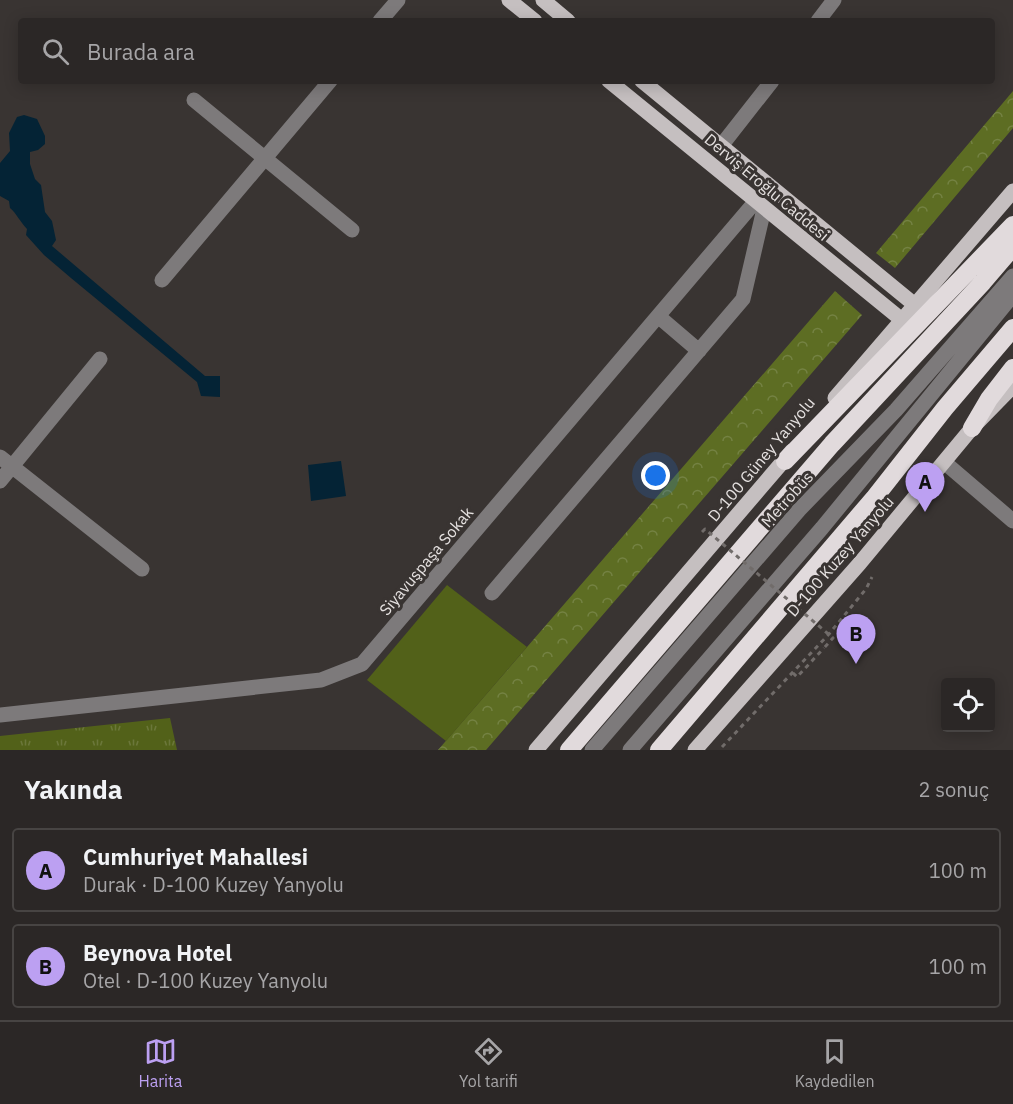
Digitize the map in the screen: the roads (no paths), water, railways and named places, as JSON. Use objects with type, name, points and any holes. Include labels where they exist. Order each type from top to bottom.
[{"type":"highway","points":[[785,461],[1013,225]]},
{"type":"highway","points":[[569,750],[825,452],[1013,247]]},
{"type":"highway","points":[[659,750],[875,497],[945,408],[1013,328]]},
{"type":"highway","points":[[972,428],[989,399],[1013,368]]},
{"type":"main road","points":[[508,0],[531,18]]},
{"type":"main road","points":[[543,0],[564,18]]},
{"type":"main road","name":"Derviş Eroğlu Caddesi","points":[[613,84],[902,320]]},
{"type":"main road","name":"Derviş Eroğlu Caddesi","points":[[646,84],[915,305]]},
{"type":"main road","points":[[708,162],[721,146]]},
{"type":"main road","points":[[760,205],[769,186]]},
{"type":"main road","name":"D-100 Güney Yanyolu","points":[[536,750],[785,461],[809,428],[1013,191]]},
{"type":"main road","name":"D-100 Kuzey Yanyolu","points":[[695,750],[860,563],[972,428],[1013,386]]},
{"type":"street","points":[[383,18],[398,0]]},
{"type":"street","points":[[820,18],[834,0]]},
{"type":"street","points":[[162,280],[327,84]]},
{"type":"street","points":[[721,146],[770,84]]},
{"type":"street","points":[[195,100],[352,230]]},
{"type":"street","points":[[492,593],[743,299],[760,205]]},
{"type":"street","name":"Siyavuşpaşa Sokak","points":[[0,715],[321,680],[362,664],[658,316],[760,205]]},
{"type":"street","name":"Metrobüs","points":[[592,750],[799,510],[896,410],[1013,276]]},
{"type":"street","points":[[630,750],[822,528],[1013,295]]},
{"type":"street","points":[[658,316],[699,351]]},
{"type":"street","points":[[0,481],[6,461],[100,359]]},
{"type":"street","points":[[6,461],[142,569]]},
{"type":"street","points":[[944,462],[1013,521]]},
{"type":"water","points":[[24,115],[37,119],[45,136],[45,144],[38,150],[30,152],[30,164],[35,179],[41,185],[45,212],[52,221],[56,240],[52,246],[205,376],[220,376],[220,397],[201,396],[197,382],[44,255],[26,235],[27,229],[10,208],[9,201],[0,196],[0,163],[10,151],[9,133],[17,117]]},
{"type":"water","points":[[341,461],[346,496],[311,501],[308,465]]},
{"type":"place","name":"Cumhuriyet Mahallesi","points":[[925,512]]},
{"type":"place","name":"Beynova Hotel","points":[[856,664]]}]
